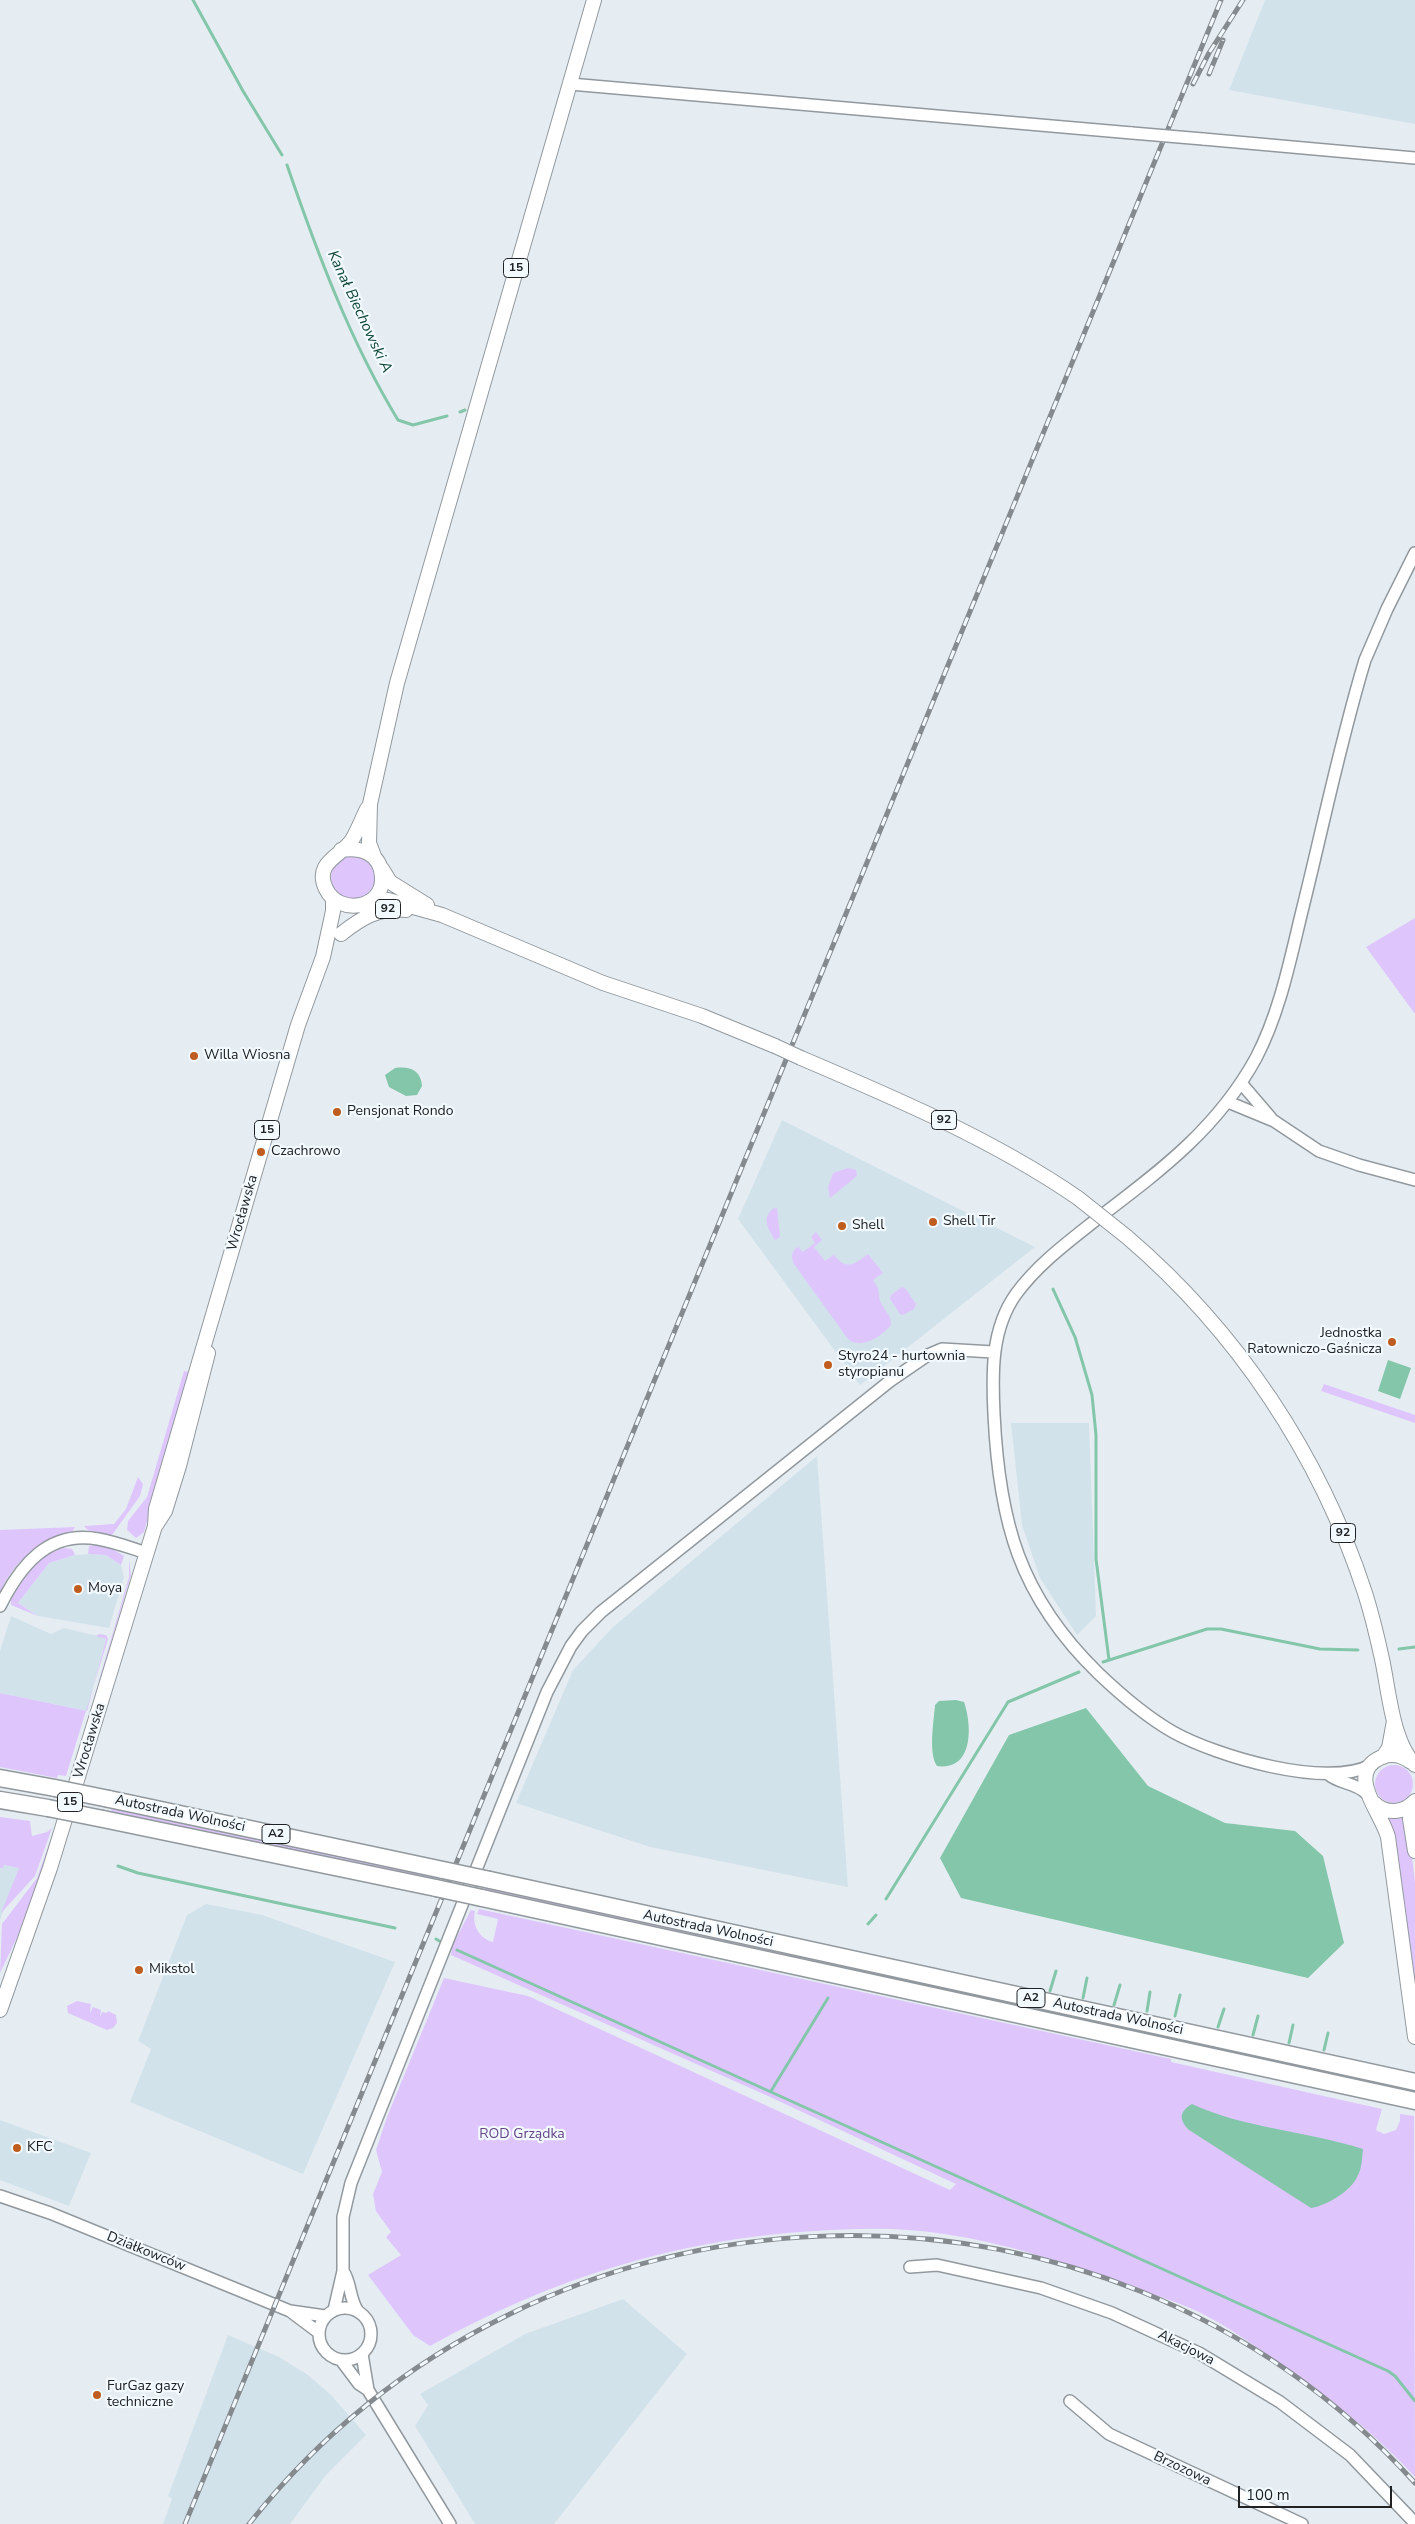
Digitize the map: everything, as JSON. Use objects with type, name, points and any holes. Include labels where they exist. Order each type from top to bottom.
[{"type":"highway","name":"Autostrada Wolności","points":[[0,1778],[110,1799],[490,1880],[1415,2082]]},
{"type":"highway","name":"Autostrada Wolności","points":[[0,1800],[103,1819],[436,1888],[1415,2101]]},
{"type":"main road","name":"15","points":[[363,904],[379,891],[382,879],[378,862],[369,843],[370,804],[397,683],[594,0]]},
{"type":"main road","name":"15","points":[[333,898],[326,888],[324,877],[326,866],[332,857],[352,840],[370,804]]},
{"type":"main road","points":[[341,850],[354,848],[363,850],[378,862]]},
{"type":"main road","name":"92","points":[[378,862],[390,882],[442,915]]},
{"type":"main road","points":[[333,898],[347,906],[363,904]]},
{"type":"main road","name":"Wrocławska","points":[[0,2010],[50,1868],[155,1526],[165,1511],[179,1466],[204,1374],[219,1297],[298,1025],[323,957],[333,911],[333,898]]},
{"type":"main road","name":"92","points":[[363,904],[377,899],[388,900],[442,915],[603,982],[702,1016],[775,1046],[969,1132],[1023,1162],[1078,1198],[1127,1237],[1171,1277],[1224,1336],[1251,1370],[1295,1438],[1326,1495],[1356,1567],[1377,1636],[1394,1720],[1405,1751],[1413,1764]]},
{"type":"main road","name":"Wrocławska","points":[[323,957],[341,934],[351,912],[363,904]]},
{"type":"main road","name":"92","points":[[341,934],[364,917],[383,910],[399,909],[442,915]]},
{"type":"main road","name":"92","points":[[1383,1757],[1389,1748],[1394,1720]]},
{"type":"main road","name":"92","points":[[1383,1757],[1401,1756],[1413,1764]]},
{"type":"main road","points":[[1383,1757],[1371,1765],[1366,1774],[1369,1797],[1384,1822],[1388,1838],[1415,2037]]},
{"type":"main road","points":[[1369,1797],[1378,1807],[1395,1811],[1413,1802]]},
{"type":"main road","points":[[1413,1802],[1410,1819],[1415,1851]]},
{"type":"street","points":[[570,84],[1415,158]]},
{"type":"street","points":[[1371,1765],[1363,1770],[1328,1774],[1219,1754],[1156,1722],[1108,1682],[1059,1630],[1044,1610],[1027,1578],[1014,1548],[1004,1513],[996,1461],[992,1384],[993,1352],[1001,1324],[1014,1296],[1039,1266],[1194,1141],[1241,1084],[1268,1033],[1282,991],[1365,660],[1386,608],[1415,553]]},
{"type":"street","points":[[1241,1084],[1274,1121]]},
{"type":"street","points":[[1228,1102],[1274,1121],[1319,1151],[1352,1163],[1415,1180]]},
{"type":"street","points":[[368,2390],[359,2384],[341,2360],[329,2355],[322,2348],[318,2332],[329,2313],[342,2271],[343,2217],[351,2183],[536,1719],[561,1662],[582,1631],[600,1612],[913,1365],[928,1355],[942,1349],[993,1352]]},
{"type":"street","points":[[0,1606],[11,1584],[26,1563],[43,1550],[59,1542],[79,1538],[97,1539],[147,1553]]},
{"type":"street","points":[[1328,1774],[1335,1780],[1353,1784],[1369,1797]]},
{"type":"street","name":"Działkowców","points":[[0,2196],[50,2213],[290,2311],[318,2332]]},
{"type":"street","name":"Akacjowa","points":[[910,2267],[937,2265],[1041,2288],[1112,2313],[1199,2353],[1280,2402],[1350,2455],[1415,2524]]},
{"type":"street","points":[[342,2271],[346,2276],[350,2296],[356,2310]]},
{"type":"street","points":[[329,2313],[348,2307],[356,2310],[369,2322],[371,2339],[362,2354],[354,2358],[341,2360]]},
{"type":"street","name":"Działkowców","points":[[290,2311],[329,2313]]},
{"type":"street","points":[[362,2354],[368,2390],[450,2524]]},
{"type":"street","name":"Brzozowa","points":[[1070,2401],[1110,2434],[1302,2524]]},
{"type":"shaded area","points":[[1265,0],[1415,0],[1415,124],[1229,90]]},
{"type":"shaded area","points":[[395,1068],[410,1069],[417,1073],[422,1086],[417,1095],[406,1096],[389,1087],[385,1075]]},
{"type":"shaded area","points":[[782,1120],[1035,1247],[860,1385],[738,1219]]},
{"type":"shaded area","points":[[1388,1360],[1411,1368],[1400,1399],[1378,1391]]},
{"type":"shaded area","points":[[1011,1423],[1089,1423],[1096,1616],[1077,1635],[1040,1578],[1022,1525]]},
{"type":"shaded area","points":[[817,1456],[848,1887],[650,1847],[516,1803],[573,1670],[613,1627]]},
{"type":"shaded area","points":[[75,1555],[106,1555],[121,1565],[124,1577],[109,1628],[38,1616],[18,1603],[49,1563]]},
{"type":"shaded area","points":[[11,1616],[51,1634],[64,1628],[106,1638],[87,1711],[0,1693],[0,1651]]},
{"type":"shaded area","points":[[956,1700],[964,1702],[967,1712],[969,1734],[967,1744],[964,1754],[958,1761],[949,1766],[937,1766],[934,1760],[932,1745],[935,1705],[939,1701]]},
{"type":"shaded area","points":[[1086,1708],[1148,1786],[1225,1823],[1295,1831],[1323,1856],[1344,1943],[1308,1978],[961,1898],[940,1858],[1009,1735]]},
{"type":"shaded area","points":[[0,1863],[19,1868],[0,1920]]},
{"type":"shaded area","points":[[206,1904],[262,1915],[395,1962],[303,2174],[130,2102],[151,2049],[138,2041],[187,1915]]},
{"type":"shaded area","points":[[1192,2104],[1232,2119],[1363,2149],[1359,2174],[1354,2182],[1337,2197],[1311,2208],[1189,2130],[1183,2122],[1182,2116],[1185,2109]]},
{"type":"shaded area","points":[[0,2120],[91,2153],[69,2206],[0,2180]]},
{"type":"shaded area","points":[[623,2299],[687,2354],[554,2524],[475,2524],[415,2426],[428,2405],[420,2394],[525,2334]]},
{"type":"shaded area","points":[[228,2335],[279,2357],[308,2375],[331,2395],[366,2435],[326,2475],[290,2524],[163,2524],[172,2499],[168,2496]]},
{"type":"green space","points":[[357,855],[369,861],[374,868],[374,886],[369,893],[362,898],[349,899],[341,896],[334,889],[331,873],[334,865],[341,858]]},
{"type":"green space","points":[[1415,918],[1415,1014],[1366,947]]},
{"type":"green space","points":[[848,1168],[856,1170],[857,1176],[830,1198],[828,1187],[833,1173]]},
{"type":"green space","points":[[774,1208],[777,1208],[780,1237],[775,1240],[767,1223],[768,1215]]},
{"type":"green space","points":[[816,1232],[822,1240],[814,1247],[825,1261],[834,1255],[843,1263],[851,1264],[868,1254],[883,1273],[873,1280],[891,1325],[871,1341],[859,1343],[848,1339],[794,1264],[793,1252],[798,1247],[803,1252],[815,1243],[811,1237]]},
{"type":"green space","points":[[902,1287],[906,1289],[916,1304],[914,1309],[903,1315],[900,1314],[890,1299],[891,1295]]},
{"type":"green space","points":[[184,1371],[189,1372],[144,1532],[136,1538],[127,1530],[128,1521],[147,1497]]},
{"type":"green space","points":[[1324,1384],[1415,1415],[1415,1423],[1321,1391]]},
{"type":"green space","points":[[138,1477],[143,1484],[140,1496],[112,1535],[101,1536],[84,1526],[114,1524],[126,1509]]},
{"type":"green space","points":[[75,1527],[71,1535],[58,1539],[28,1554],[13,1570],[0,1592],[0,1530]]},
{"type":"green space","points":[[89,1546],[109,1547],[124,1556],[121,1565],[106,1555],[88,1554]]},
{"type":"green space","points":[[64,1548],[72,1549],[75,1555],[49,1563],[18,1603],[38,1616],[11,1605],[11,1600],[16,1591],[32,1568],[46,1556]]},
{"type":"green space","points":[[129,1560],[131,1575],[71,1777],[129,1577]]},
{"type":"green space","points":[[99,1634],[106,1635],[108,1639],[94,1686],[106,1639],[96,1636]]},
{"type":"green space","points":[[0,1693],[86,1711],[66,1776],[58,1775],[57,1778],[0,1767]]},
{"type":"green space","points":[[1394,1765],[1408,1770],[1413,1784],[1408,1798],[1394,1803],[1380,1798],[1375,1784],[1380,1770]]},
{"type":"green space","points":[[112,1806],[440,1878],[439,1881],[111,1812]]},
{"type":"green space","points":[[0,1817],[30,1821],[32,1836],[47,1832],[52,1828],[35,1876],[1,1913],[19,1868],[4,1865],[3,1868],[0,1868]]},
{"type":"green space","points":[[1407,1817],[1415,1882],[1415,2007],[1389,1819]]},
{"type":"green space","points":[[56,1824],[58,1825],[23,1925],[0,1973],[2,1924],[37,1878]]},
{"type":"green space","points":[[487,1887],[1386,2083],[1386,2087],[486,1891]]},
{"type":"green space","name":"ROD Grządka","points":[[479,1909],[1171,2059],[1171,2062],[1382,2109],[1376,2130],[1384,2134],[1396,2130],[1400,2121],[1400,2114],[1414,2116],[1415,2477],[1384,2445],[1333,2402],[1249,2342],[1197,2311],[1104,2277],[1036,2255],[967,2238],[928,2232],[847,2229],[764,2235],[664,2253],[568,2282],[475,2322],[430,2346],[413,2335],[368,2275],[401,2255],[386,2237],[391,2232],[376,2211],[373,2194],[382,2172],[376,2150],[387,2117],[444,1978],[528,1996],[950,2190],[956,2184],[768,2096],[451,1955],[452,1946],[471,1910],[475,1911],[474,1921],[477,1930],[483,1937],[493,1942],[498,1919],[477,1914]]},
{"type":"green space","points":[[77,2001],[91,2004],[90,2013],[93,2007],[101,2010],[100,2017],[102,2012],[107,2013],[108,2011],[116,2015],[117,2023],[113,2028],[107,2030],[68,2013],[67,2006]]},
{"type":"waterway","name":"Kanał Biechowski A","points":[[193,0],[243,91],[282,155]]},
{"type":"waterway","name":"Kanał Biechowski A","points":[[287,165],[336,296],[365,359],[398,420],[413,425],[447,416]]},
{"type":"waterway","name":"Kanał Biechowski A","points":[[460,412],[465,410]]},
{"type":"waterway","points":[[1053,1289],[1075,1337],[1092,1395],[1096,1435],[1096,1559],[1109,1660]]},
{"type":"waterway","points":[[1103,1662],[1207,1629],[1221,1629],[1320,1649],[1358,1650]]},
{"type":"waterway","points":[[1399,1649],[1415,1647]]},
{"type":"waterway","points":[[886,1899],[1008,1702],[1079,1672]]},
{"type":"waterway","points":[[118,1866],[138,1873],[395,1928]]},
{"type":"waterway","points":[[868,1924],[876,1915]]},
{"type":"waterway","points":[[436,1939],[441,1942]]},
{"type":"waterway","points":[[457,1950],[1388,2371],[1395,2376],[1415,2401]]},
{"type":"waterway","points":[[1050,1991],[1056,1971]]},
{"type":"waterway","points":[[1083,1998],[1087,1978]]},
{"type":"waterway","points":[[1114,2005],[1120,1985]]},
{"type":"waterway","points":[[1147,2011],[1150,1992]]},
{"type":"waterway","points":[[1175,2016],[1180,1995]]},
{"type":"waterway","points":[[771,2091],[828,1998]]},
{"type":"waterway","points":[[1218,2027],[1224,2009]]},
{"type":"waterway","points":[[1253,2035],[1258,2016]]},
{"type":"waterway","points":[[1289,2043],[1293,2025]]},
{"type":"waterway","points":[[1324,2050],[1328,2033]]},
{"type":"railway","points":[[185,2524],[1221,0]]},
{"type":"railway","points":[[1193,84],[1209,53],[1243,0]]},
{"type":"railway","points":[[1209,74],[1223,40]]},
{"type":"railway","points":[[249,2524],[369,2403],[509,2314],[662,2259],[823,2236],[984,2247],[1141,2292],[1287,2370],[1415,2483]]},
{"type":"place","name":"Willa Wiosna","points":[[194,1056]]},
{"type":"place","name":"Pensjonat Rondo","points":[[337,1112]]},
{"type":"place","name":"Czachrowo","points":[[261,1152]]},
{"type":"place","name":"Shell Tir","points":[[933,1222]]},
{"type":"place","name":"Shell","points":[[842,1226]]},
{"type":"place","name":"Jednostka Ratowniczo-Gaśnicza","points":[[1392,1342]]},
{"type":"place","name":"Styro24 - hurtownia styropianu","points":[[828,1365]]},
{"type":"place","name":"Moya","points":[[78,1589]]},
{"type":"place","name":"Mikstol","points":[[139,1970]]},
{"type":"place","name":"KFC","points":[[17,2148]]},
{"type":"place","name":"FurGaz gazy techniczne","points":[[97,2395]]}]
